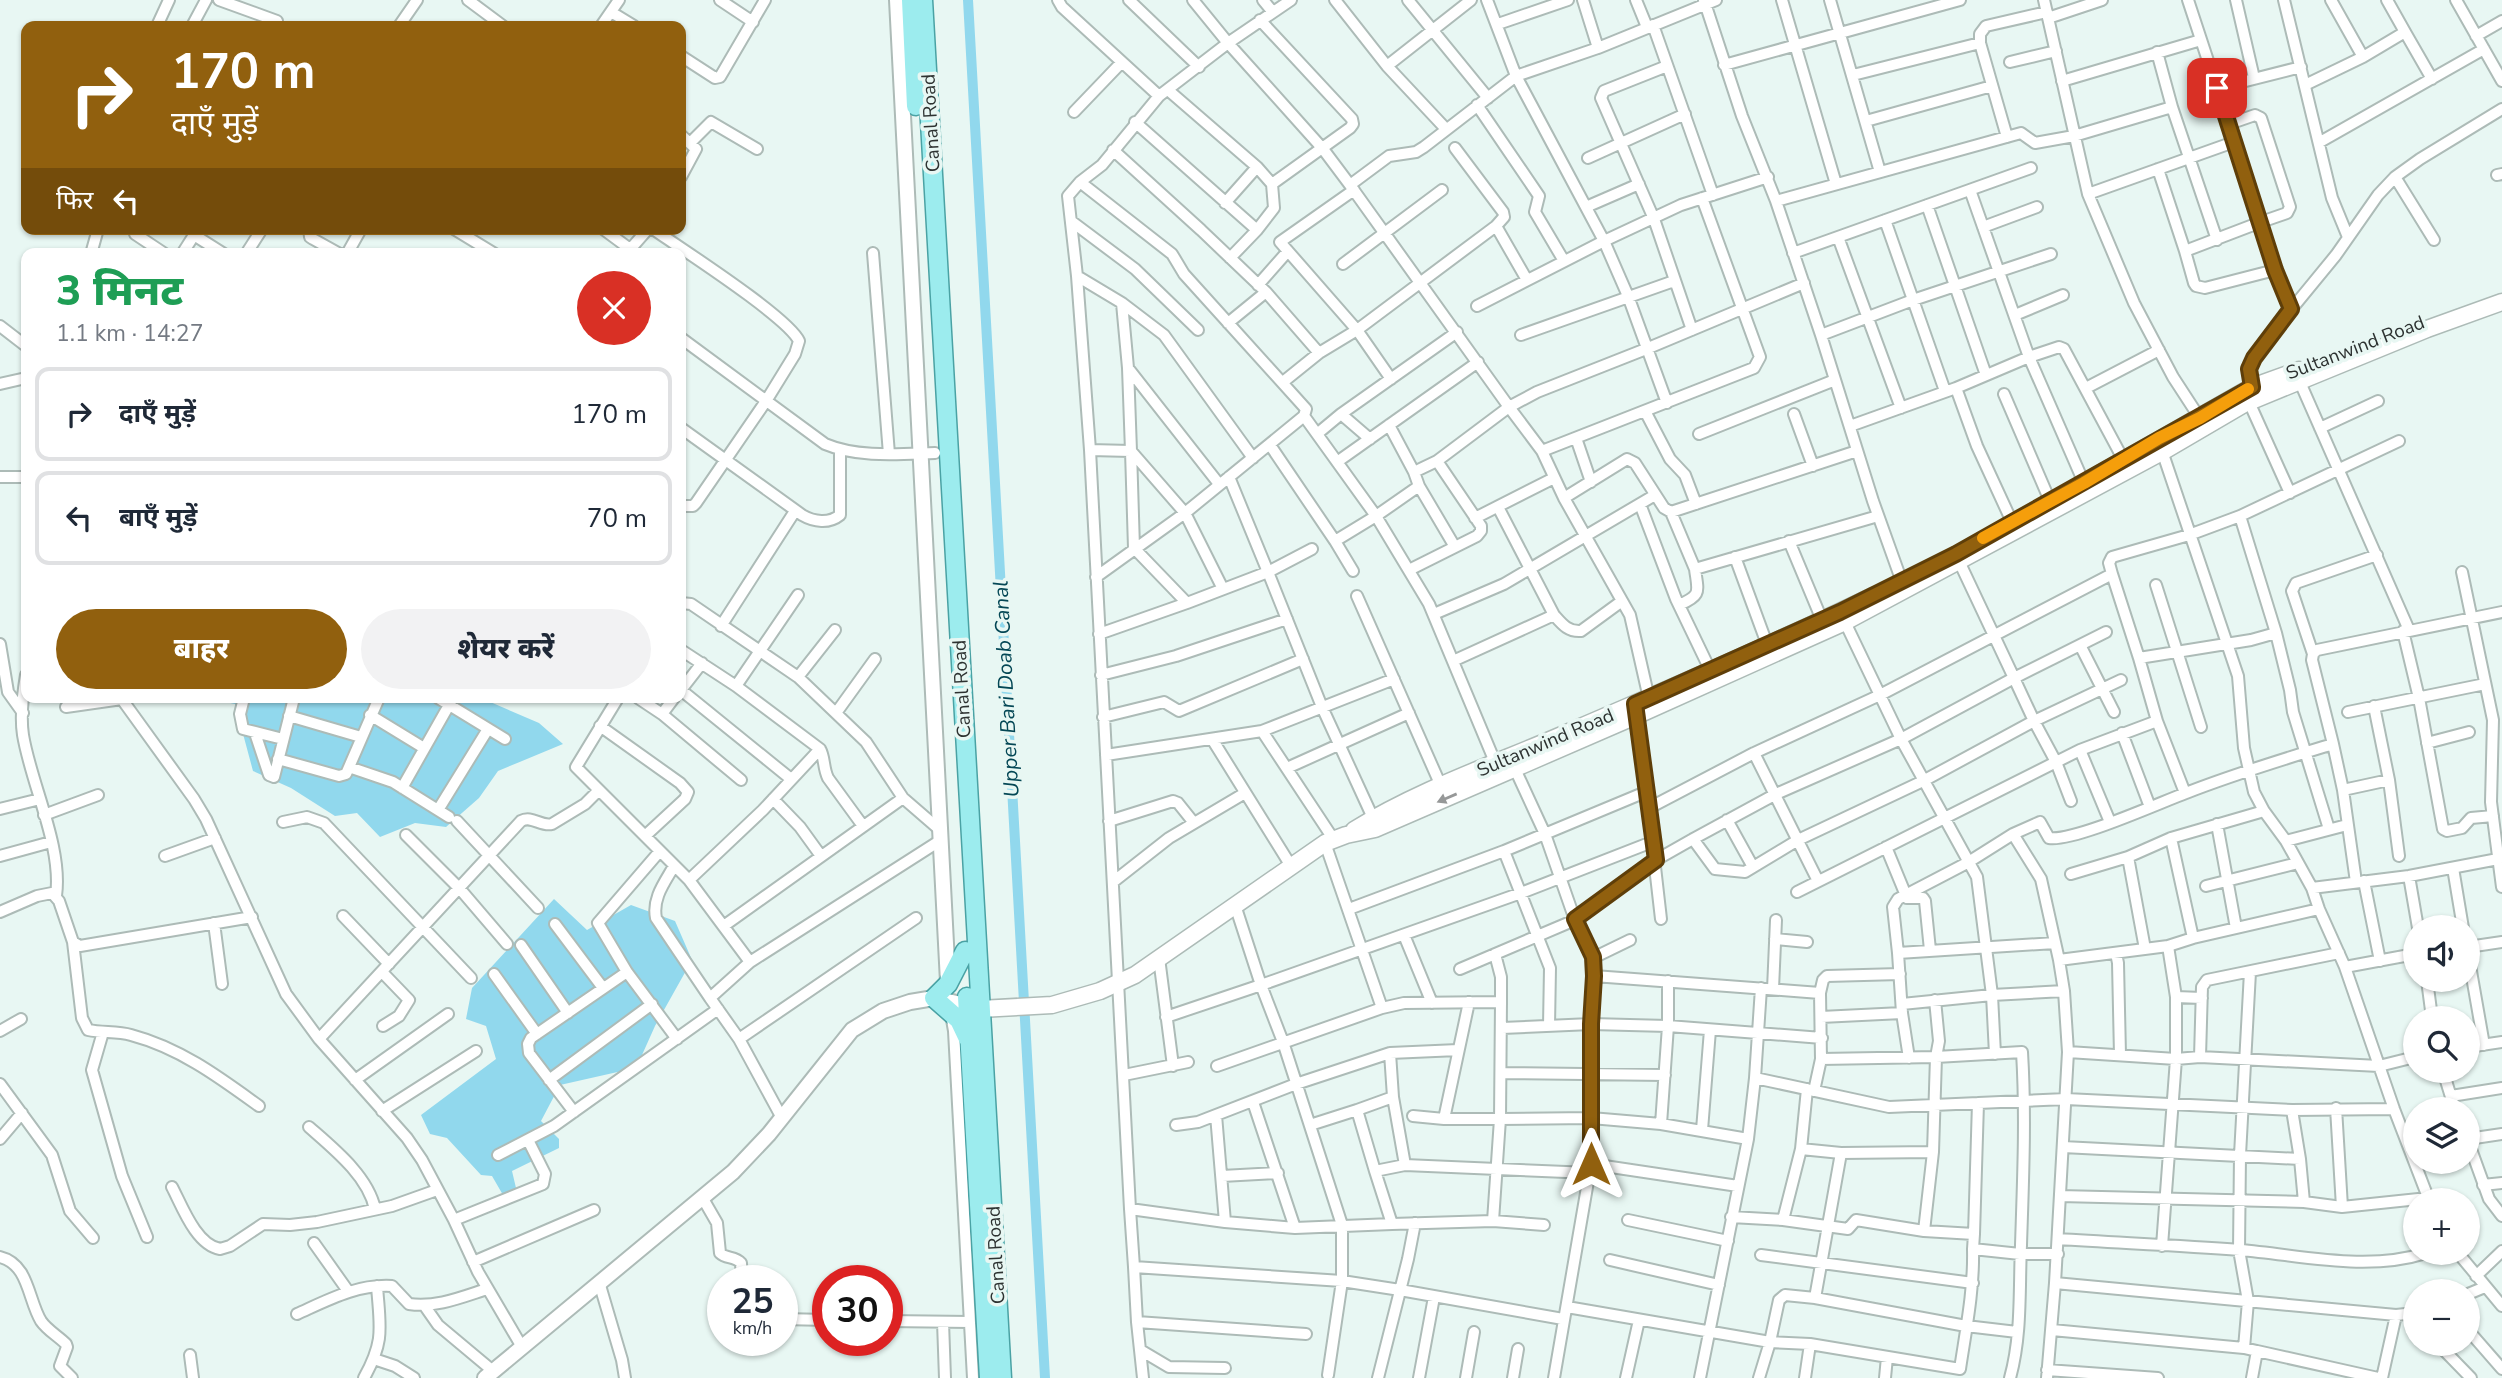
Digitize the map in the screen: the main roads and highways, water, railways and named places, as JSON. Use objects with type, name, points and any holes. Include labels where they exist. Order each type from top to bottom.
[{"type":"main road","name":"Canal Road","points":[[911,0],[928,453],[965,951],[974,1007],[970,1043],[989,1378]]},
{"type":"main road","name":"Canal Road","points":[[923,0],[974,1007],[1002,1378]]},
{"type":"main road","name":"Sultanwind Road","points":[[974,1007],[1052,1005],[1100,991],[1159,958],[1290,866],[1373,818],[1495,762],[1644,706],[1713,675],[1767,644],[1822,620],[1842,617],[1902,582],[1957,558],[2012,522],[2123,459],[2160,445],[2253,396],[2502,292]]},
{"type":"main road","points":[[2253,396],[2299,380],[2355,353],[2502,302]]},
{"type":"main road","points":[[1713,675],[1842,617],[1957,558],[2160,445]]},
{"type":"main road","points":[[1335,839],[1375,829],[1515,769],[1644,706]]},
{"type":"main road","points":[[965,951],[948,984],[934,998],[959,1020],[970,1043]]},
{"type":"water","points":[[230,703],[493,703],[539,723],[563,744],[498,771],[479,798],[446,827],[415,823],[380,837],[357,813],[335,816],[291,788],[253,771],[235,704]]},
{"type":"water","points":[[554,899],[587,930],[631,905],[675,921],[692,960],[642,1055],[622,1071],[560,1085],[541,1121],[559,1139],[559,1148],[512,1171],[516,1188],[503,1195],[492,1176],[481,1175],[447,1138],[430,1134],[421,1115],[496,1059],[486,1026],[466,1019],[472,988]]},
{"type":"waterway","name":"Upper Bari Doab Canal","points":[[968,0],[1045,1378]]}]
